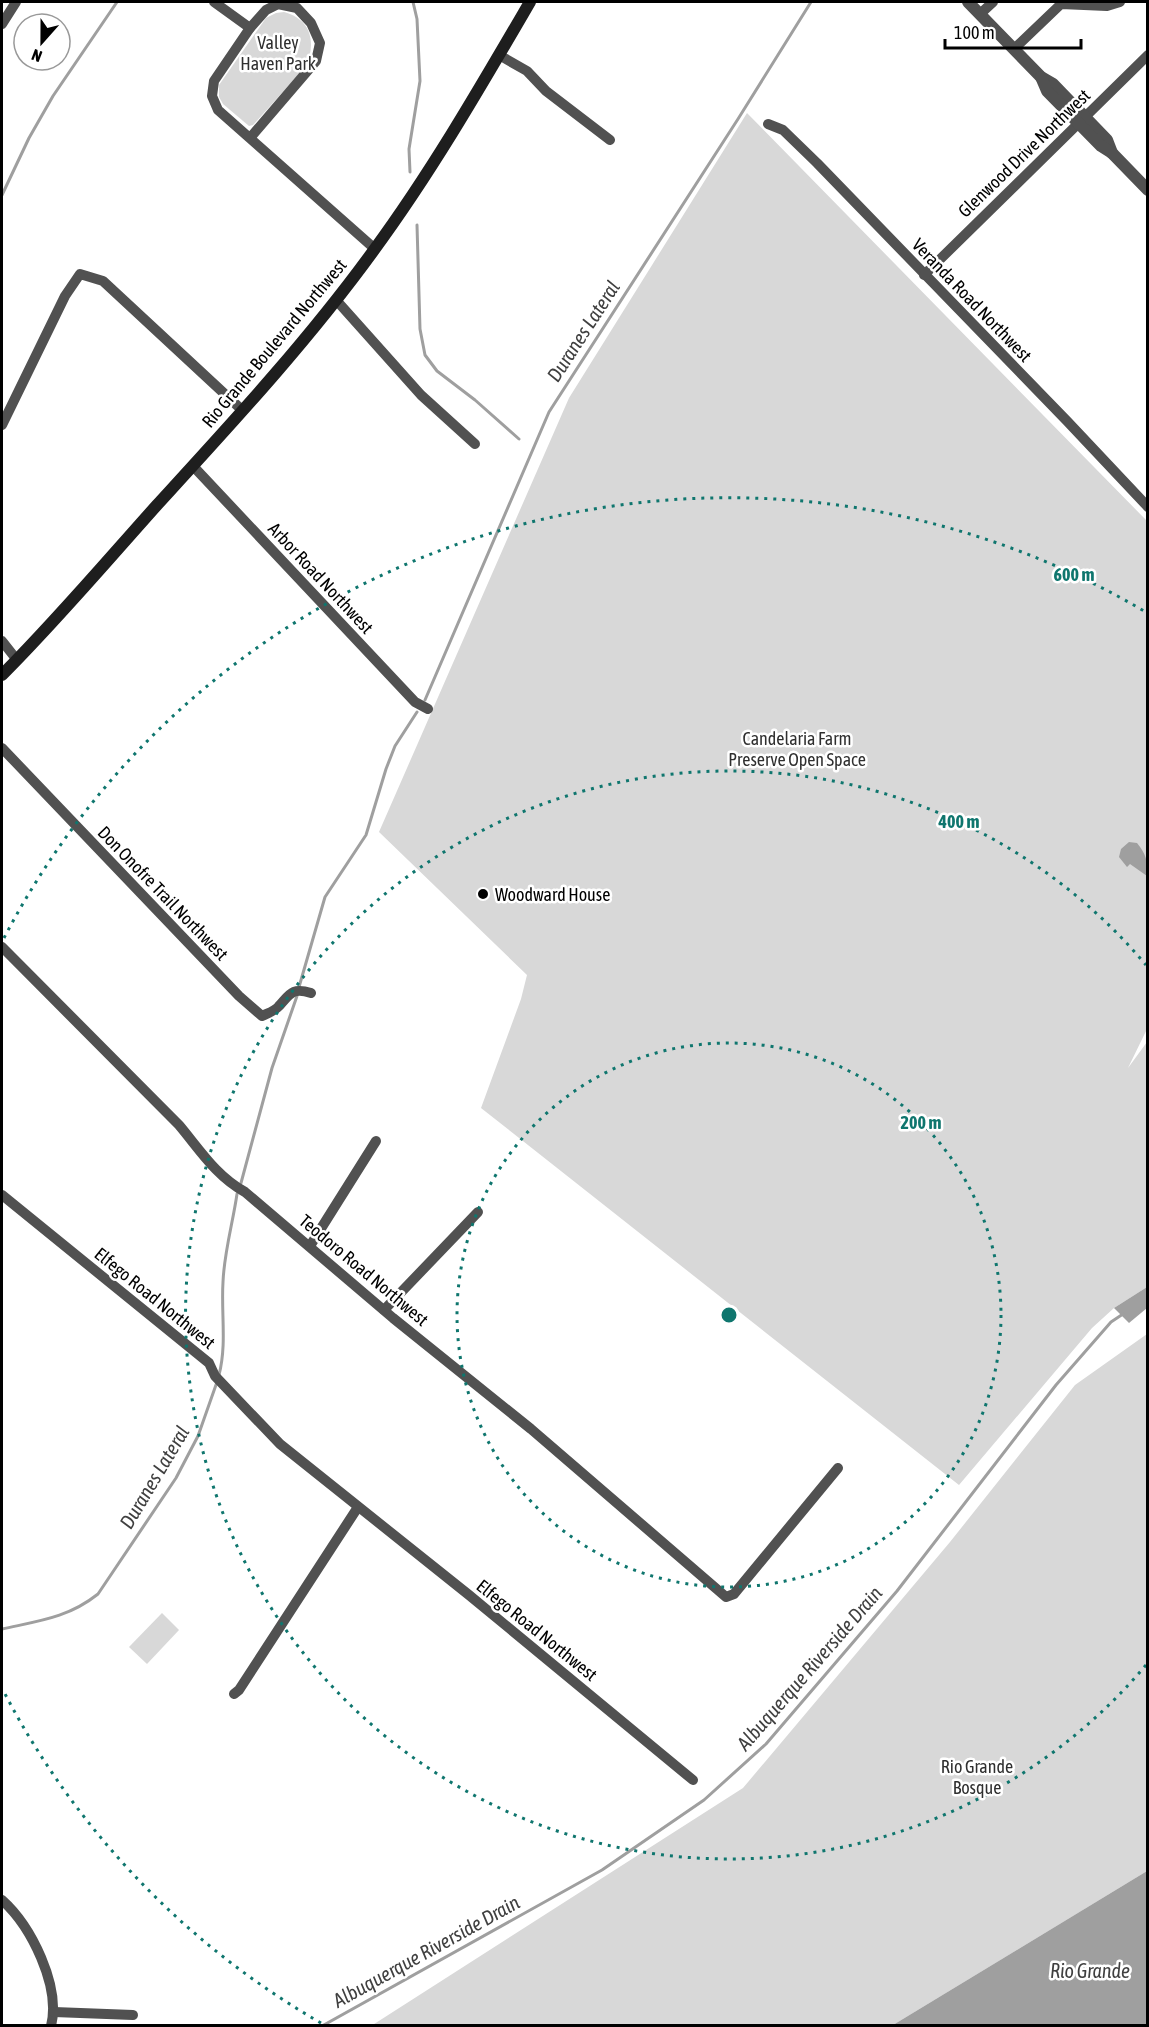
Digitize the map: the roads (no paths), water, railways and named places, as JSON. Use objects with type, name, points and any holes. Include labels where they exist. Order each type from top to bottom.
[{"type":"main road","name":"Rio Grande Boulevard Northwest","points":[[2,675],[193,466],[337,301],[375,249],[459,123],[531,2]]},
{"type":"street","points":[[2,24],[16,2]]},
{"type":"street","points":[[214,2],[250,28]]},
{"type":"street","points":[[968,2],[1041,77],[1047,91],[1082,120],[1101,146],[1112,153],[1148,190]]},
{"type":"street","points":[[980,14],[993,2]]},
{"type":"street","points":[[1014,49],[1061,4],[1107,6],[1120,2]]},
{"type":"street","points":[[250,138],[316,61],[320,43],[311,23],[297,8],[278,4],[266,10],[250,28],[214,81],[212,96],[218,110],[375,249]]},
{"type":"street","points":[[499,55],[527,71],[546,91],[610,140]]},
{"type":"street","name":"Glenwood Drive Northwest","points":[[924,275],[1148,55]]},
{"type":"street","name":"Veranda Road Northwest","points":[[768,124],[783,130],[1148,507]]},
{"type":"street","points":[[2,425],[64,296],[80,274],[103,281],[242,411]]},
{"type":"street","points":[[337,301],[421,395],[475,444]]},
{"type":"street","name":"Arbor Road Northwest","points":[[193,466],[415,702],[428,710]]},
{"type":"street","points":[[2,641],[17,660]]},
{"type":"street","name":"Don Onofre Trail Northwest","points":[[2,748],[239,996],[262,1016],[278,1008],[287,995],[302,992]]},
{"type":"street","name":"Teodoro Road Northwest","points":[[2,947],[179,1125],[202,1156],[235,1186],[531,1429],[726,1597],[734,1594],[838,1468]]},
{"type":"street","points":[[310,1246],[376,1141]]},
{"type":"street","name":"Elfego Road Northwest","points":[[2,1195],[209,1363],[218,1380],[280,1444],[469,1595],[693,1780]]},
{"type":"street","points":[[384,1310],[478,1212]]},
{"type":"street","points":[[234,1694],[239,1690],[358,1507]]},
{"type":"street","points":[[2,1900],[33,1938],[46,1973],[54,2012],[51,2025]]},
{"type":"street","points":[[54,2012],[134,2015]]},
{"type":"water","points":[[1129,842],[1137,843],[1146,858],[1147,876],[1130,864],[1127,867],[1119,857],[1121,849]]},
{"type":"water","points":[[1147,1287],[1147,1308],[1129,1323],[1114,1308]]},
{"type":"water","name":"Rio Grande","points":[[1147,1871],[1147,2025],[893,2025]]},
{"type":"waterway","points":[[2,195],[29,138],[53,96],[117,2]]},
{"type":"waterway","points":[[410,172],[409,149],[420,81],[417,19],[413,2]]},
{"type":"waterway","name":"Duranes Lateral","points":[[425,700],[549,412],[811,2]]},
{"type":"waterway","points":[[417,225],[420,329],[425,355],[437,371],[475,400],[519,439]]},
{"type":"waterway","name":"Duranes Lateral","points":[[299,987],[325,897],[366,835],[395,746],[417,712]]},
{"type":"waterway","name":"Duranes Lateral","points":[[241,1183],[272,1068],[297,996]]},
{"type":"waterway","name":"Duranes Lateral","points":[[219,1375],[223,1340],[224,1271],[237,1194]]},
{"type":"waterway","name":"Albuquerque Riverside Drain","points":[[322,2026],[602,1870],[704,1800],[766,1744],[897,1591],[1056,1385],[1111,1322],[1123,1314]]},
{"type":"waterway","name":"Duranes Lateral","points":[[2,1629],[64,1614],[98,1594],[176,1478],[198,1436],[217,1382]]},
{"type":"place","name":"Woodward House","points":[[483,894]]},
{"type":"park label","name":"Valley Haven Park","points":[[278,52]]},
{"type":"park label","name":"Candelaria Farm Preserve Open Space","points":[[797,748]]},
{"type":"park label","name":"Rio Grande Bosque","points":[[977,1776]]}]
